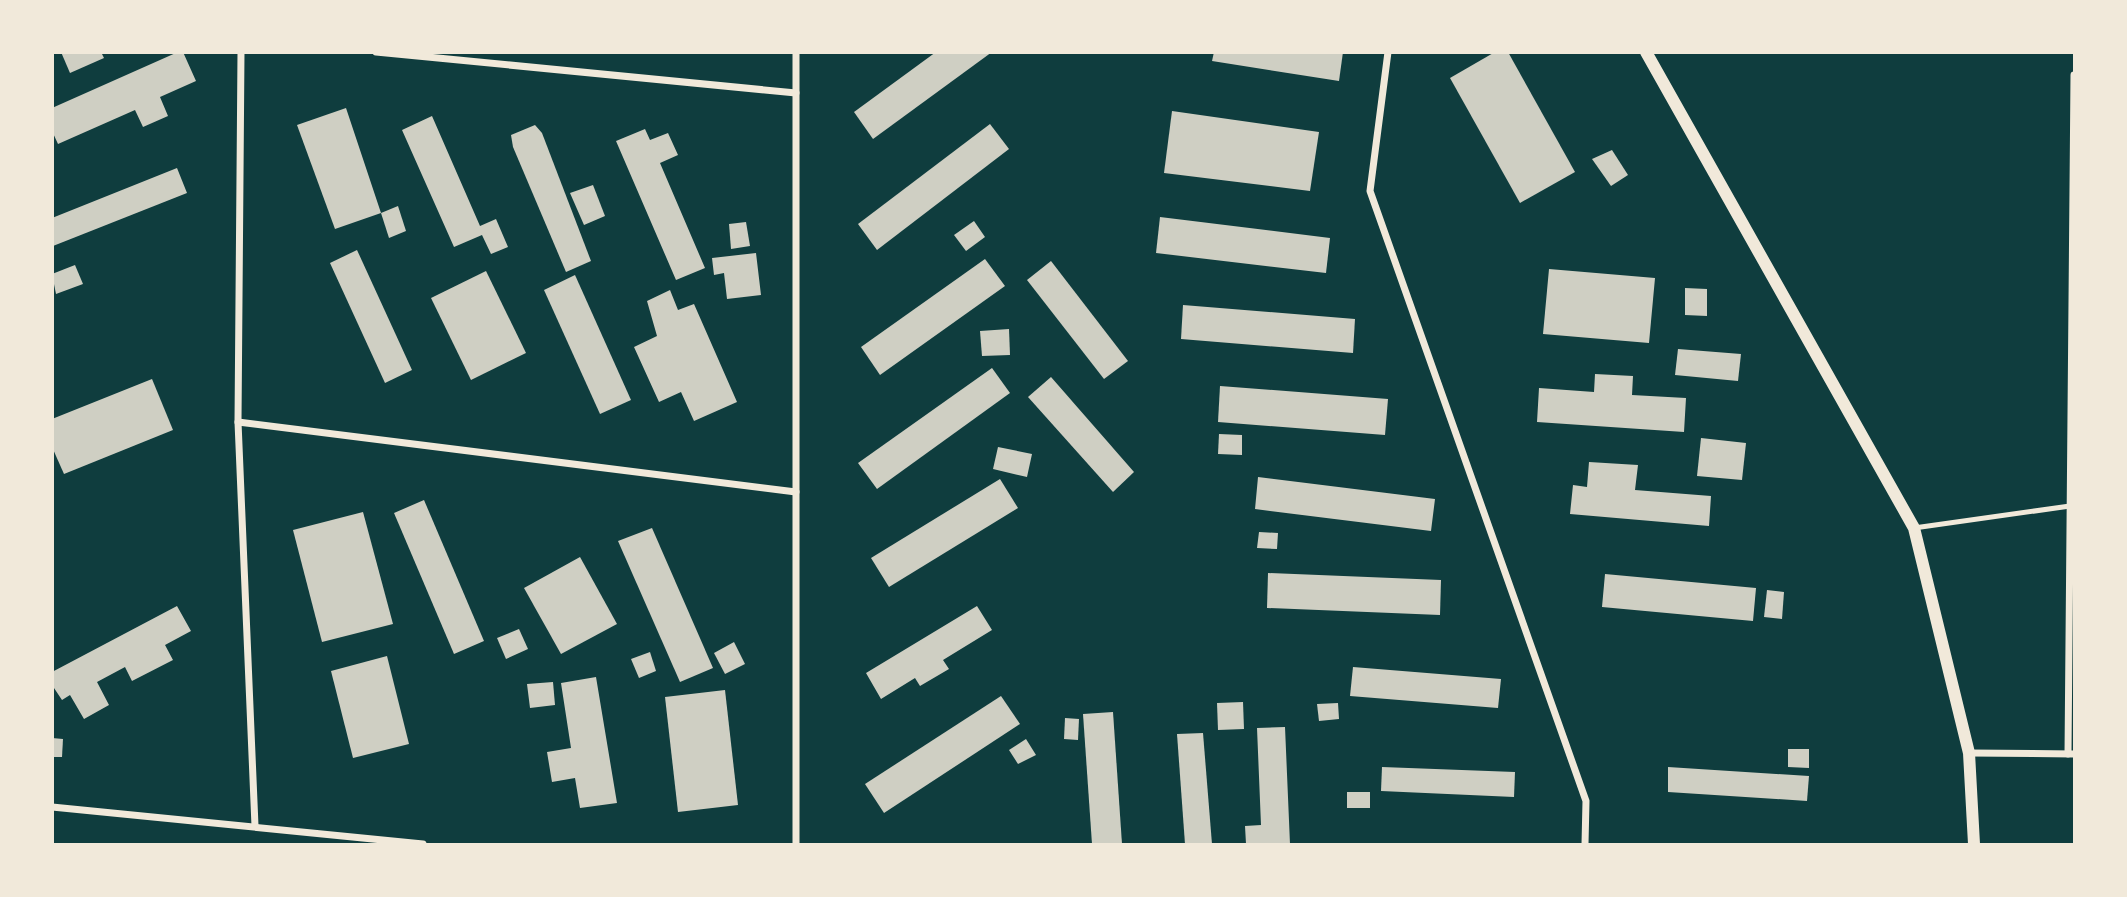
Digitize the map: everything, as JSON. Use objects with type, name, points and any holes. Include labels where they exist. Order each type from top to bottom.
[{"type":"street","points":[[241,52],[238,422],[256,825]]},
{"type":"street","points":[[376,52],[796,93]]},
{"type":"street","points":[[796,52],[796,845]]},
{"type":"street","points":[[1388,52],[1370,191],[1586,801],[1585,845]]},
{"type":"street","points":[[1646,52],[1914,528],[1969,753],[1974,845]]},
{"type":"street","points":[[1969,753],[2071,754],[2074,75]]},
{"type":"street","points":[[238,422],[796,492]]},
{"type":"street","points":[[52,807],[256,825],[423,845]]},
{"type":"lane","points":[[1914,528],[2070,506]]},
{"type":"building","points":[[61,52],[101,52],[104,58],[70,73]]},
{"type":"building","points":[[183,52],[196,81],[160,97],[168,116],[143,127],[135,110],[58,144],[52,131],[52,108]]},
{"type":"building","points":[[936,52],[992,52],[873,139],[854,112]]},
{"type":"building","points":[[1214,52],[1343,52],[1339,81],[1212,61]]},
{"type":"building","points":[[1495,52],[1508,52],[1575,172],[1520,203],[1450,78]]},
{"type":"building","points":[[346,108],[381,213],[335,229],[297,125]]},
{"type":"building","points":[[1172,111],[1319,132],[1310,191],[1164,173]]},
{"type":"building","points":[[432,116],[480,226],[496,219],[508,247],[491,254],[482,235],[454,247],[402,130]]},
{"type":"building","points":[[990,124],[1009,149],[877,250],[858,224]]},
{"type":"building","points":[[535,125],[542,133],[591,261],[566,272],[513,147],[511,135]]},
{"type":"building","points":[[645,129],[650,140],[668,133],[678,155],[660,163],[705,268],[676,280],[616,141]]},
{"type":"building","points":[[1612,150],[1628,175],[1611,186],[1592,159]]},
{"type":"building","points":[[177,168],[187,193],[53,246],[52,218]]},
{"type":"building","points":[[593,185],[605,216],[584,225],[570,193]]},
{"type":"building","points":[[398,206],[406,231],[389,238],[381,213]]},
{"type":"building","points":[[1160,217],[1330,238],[1326,273],[1156,253]]},
{"type":"building","points":[[974,221],[985,237],[966,251],[954,235]]},
{"type":"building","points":[[746,222],[750,246],[731,249],[729,224]]},
{"type":"building","points":[[357,250],[412,370],[385,383],[330,263]]},
{"type":"building","points":[[756,253],[761,295],[727,299],[724,273],[714,275],[712,258]]},
{"type":"building","points":[[985,259],[1005,286],[880,375],[861,347]]},
{"type":"building","points":[[1051,261],[1128,361],[1104,379],[1027,280]]},
{"type":"building","points":[[75,265],[83,284],[56,294],[52,274]]},
{"type":"building","points":[[1549,269],[1655,278],[1649,343],[1543,334]]},
{"type":"building","points":[[486,271],[526,353],[471,380],[431,298]]},
{"type":"building","points":[[575,275],[631,400],[600,414],[544,290]]},
{"type":"building","points":[[1685,288],[1707,289],[1707,316],[1685,315]]},
{"type":"building","points":[[670,290],[678,310],[694,304],[737,402],[694,421],[681,392],[659,402],[634,347],[657,336],[647,301]]},
{"type":"building","points":[[1183,305],[1355,319],[1353,353],[1181,339]]},
{"type":"building","points":[[1009,329],[1010,355],[982,356],[980,331]]},
{"type":"building","points":[[1678,349],[1741,354],[1738,381],[1675,375]]},
{"type":"building","points":[[992,368],[1010,393],[877,489],[858,463]]},
{"type":"building","points":[[1595,374],[1633,376],[1632,395],[1686,398],[1684,432],[1537,422],[1539,388],[1594,392]]},
{"type":"building","points":[[1051,377],[1134,472],[1113,492],[1028,397]]},
{"type":"building","points":[[152,379],[173,430],[64,474],[52,447],[52,419]]},
{"type":"building","points":[[1220,386],[1388,399],[1385,435],[1218,422]]},
{"type":"building","points":[[1219,434],[1242,435],[1242,455],[1218,454]]},
{"type":"building","points":[[1701,438],[1746,443],[1742,480],[1697,476]]},
{"type":"building","points":[[998,447],[1032,454],[1027,477],[993,469]]},
{"type":"building","points":[[1589,462],[1638,465],[1635,490],[1711,496],[1709,526],[1570,514],[1573,485],[1587,487]]},
{"type":"building","points":[[1258,477],[1435,499],[1431,531],[1255,509]]},
{"type":"building","points":[[1000,479],[1018,508],[889,587],[871,558]]},
{"type":"building","points":[[424,500],[484,641],[454,654],[394,513]]},
{"type":"building","points":[[363,512],[393,624],[322,642],[293,530]]},
{"type":"building","points":[[652,528],[713,668],[680,682],[618,541]]},
{"type":"building","points":[[1259,532],[1278,533],[1277,549],[1257,548]]},
{"type":"building","points":[[580,557],[617,624],[561,654],[524,588]]},
{"type":"building","points":[[1268,573],[1441,580],[1440,615],[1267,608]]},
{"type":"building","points":[[1605,574],[1756,588],[1753,621],[1602,607]]},
{"type":"building","points":[[1767,590],[1784,592],[1782,619],[1764,617]]},
{"type":"building","points":[[177,606],[191,631],[165,645],[173,660],[132,681],[125,667],[97,682],[109,705],[84,719],[70,695],[62,700],[52,685],[52,672]]},
{"type":"building","points":[[977,606],[992,630],[943,660],[949,669],[920,686],[915,678],[881,699],[866,673]]},
{"type":"building","points":[[519,629],[528,649],[506,659],[497,638]]},
{"type":"building","points":[[734,642],[745,664],[725,674],[714,653]]},
{"type":"building","points":[[650,652],[656,671],[639,678],[631,659]]},
{"type":"building","points":[[387,656],[409,744],[353,758],[331,671]]},
{"type":"building","points":[[1353,667],[1501,679],[1498,708],[1350,696]]},
{"type":"building","points":[[596,677],[617,803],[580,808],[575,778],[552,782],[547,752],[571,748],[561,683]]},
{"type":"building","points":[[553,682],[555,705],[530,708],[527,684]]},
{"type":"building","points":[[725,690],[738,805],[678,812],[665,697]]},
{"type":"building","points":[[1001,696],[1020,724],[884,813],[865,784]]},
{"type":"building","points":[[1243,702],[1244,729],[1218,730],[1217,703]]},
{"type":"building","points":[[1338,703],[1339,719],[1319,721],[1317,704]]},
{"type":"building","points":[[1113,712],[1122,844],[1092,844],[1083,714]]},
{"type":"building","points":[[1065,718],[1079,719],[1078,740],[1064,739]]},
{"type":"building","points":[[1285,727],[1290,844],[1246,844],[1245,826],[1261,825],[1257,728]]},
{"type":"building","points":[[1203,733],[1212,844],[1185,844],[1177,734]]},
{"type":"building","points":[[52,738],[63,739],[62,757],[52,757]]},
{"type":"building","points":[[1026,739],[1036,755],[1018,764],[1009,750]]},
{"type":"building","points":[[1788,749],[1809,749],[1809,768],[1788,767]]},
{"type":"building","points":[[1382,767],[1515,772],[1514,797],[1381,791]]},
{"type":"building","points":[[1668,767],[1809,776],[1807,801],[1668,792]]},
{"type":"building","points":[[1347,792],[1370,792],[1370,808],[1347,808]]}]
